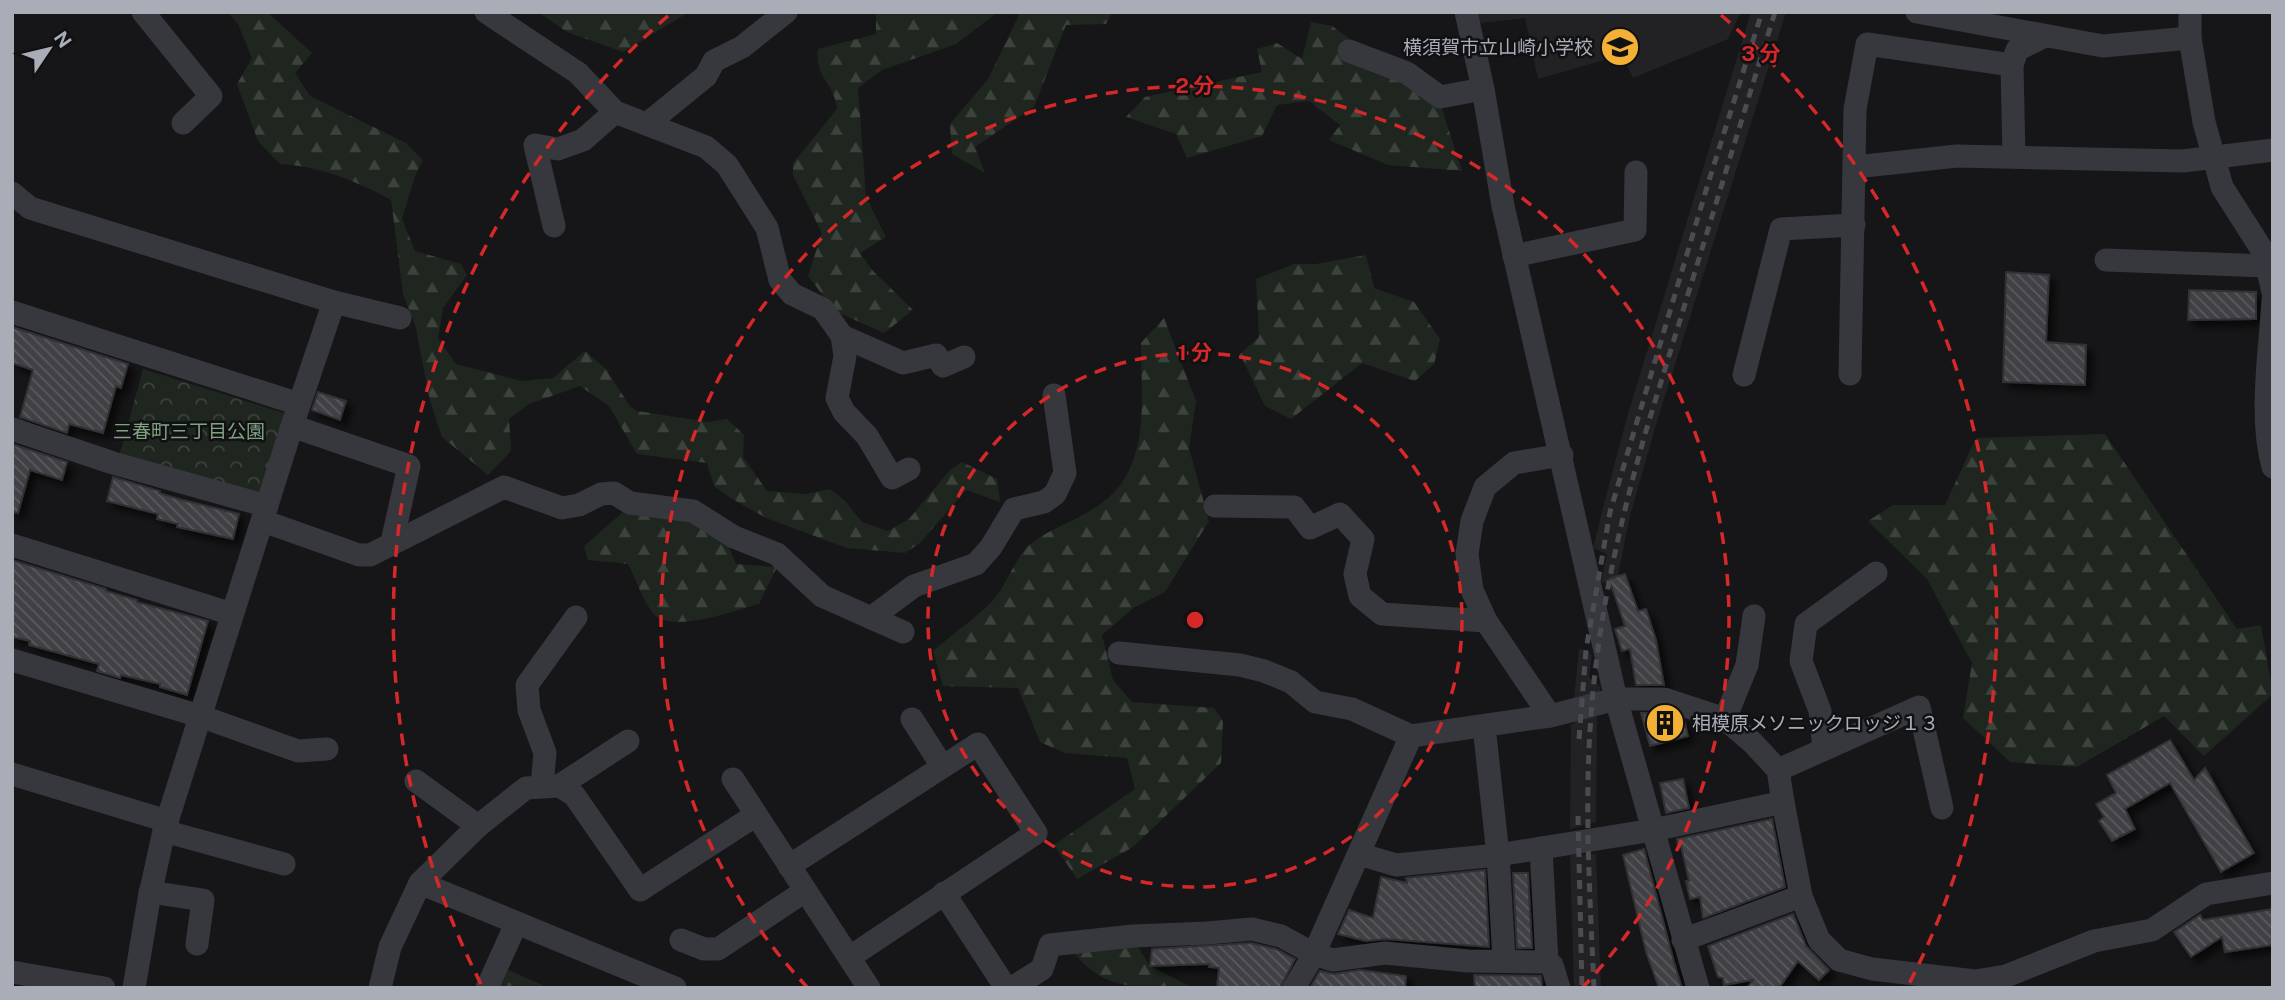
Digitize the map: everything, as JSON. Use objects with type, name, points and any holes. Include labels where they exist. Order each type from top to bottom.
[{"type":"street","points":[[143,12],[211,96],[183,123]]},
{"type":"street","points":[[486,12],[578,73],[615,112],[706,147],[727,165],[767,228],[780,280],[792,294],[823,309],[842,336],[845,356],[837,398],[844,412],[867,436],[892,478],[909,469]]},
{"type":"street","points":[[647,124],[706,75],[714,61],[742,47],[786,12]]},
{"type":"street","points":[[1466,12],[1483,89],[1503,206],[1616,699],[1698,988]]},
{"type":"street","points":[[1917,12],[2103,47],[2190,38]]},
{"type":"street","points":[[2190,12],[2190,38],[2204,122],[2222,187],[2264,253],[2273,292]]},
{"type":"street","points":[[2014,157],[2012,65],[2017,50],[2043,37]]},
{"type":"street","points":[[1850,374],[1855,109],[1867,44],[2012,65]]},
{"type":"street","points":[[1349,51],[1407,73],[1440,97],[1483,89]]},
{"type":"street","points":[[554,226],[535,145],[558,149],[583,140],[615,112]]},
{"type":"street","points":[[1855,167],[1957,156],[2183,161],[2273,150]]},
{"type":"street","points":[[1514,256],[1635,230],[1636,172]]},
{"type":"street","points":[[12,193],[30,208],[334,302],[400,318]]},
{"type":"street","points":[[1744,375],[1781,229],[1854,225]]},
{"type":"street","points":[[2106,260],[2267,266]]},
{"type":"street","points":[[2273,300],[2267,402],[2268,449],[2273,467]]},
{"type":"street","points":[[134,988],[150,892],[166,826],[295,415],[334,302]]},
{"type":"street","points":[[12,312],[295,415],[409,466],[392,542]]},
{"type":"street","points":[[842,336],[903,363],[936,355],[943,366],[964,357]]},
{"type":"street","points":[[871,618],[914,586],[976,564],[991,547],[1014,509],[1044,502],[1055,494],[1065,474],[1054,395]]},
{"type":"street","points":[[12,429],[265,514],[359,555],[370,555],[504,487],[562,508],[579,505],[601,494],[614,493],[631,503],[693,511],[734,537],[777,554],[821,596],[903,632]]},
{"type":"street","points":[[1550,716],[1486,621],[1472,590],[1467,554],[1472,521],[1485,487],[1514,463],[1562,455]]},
{"type":"street","points":[[1216,506],[1294,507],[1310,528],[1340,514],[1363,539],[1355,574],[1360,596],[1382,614],[1486,621]]},
{"type":"street","points":[[12,545],[232,614]]},
{"type":"street","points":[[1824,749],[1820,711],[1801,661],[1806,624],[1876,573]]},
{"type":"street","points":[[1726,719],[1748,665],[1754,616]]},
{"type":"street","points":[[550,786],[545,753],[529,710],[527,685],[576,617]]},
{"type":"street","points":[[1119,653],[1240,665],[1264,671],[1291,682],[1315,702],[1352,709],[1411,736],[1550,716],[1616,699],[1664,699],[1726,719],[1778,770],[1801,895],[1819,940],[1839,960],[1872,969],[1975,984],[2006,976],[2094,941],[2152,930],[2206,894],[2273,883]]},
{"type":"street","points":[[12,660],[200,716],[298,751],[327,749]]},
{"type":"street","points":[[1778,770],[1919,707],[1942,808]]},
{"type":"street","points":[[912,719],[942,766]]},
{"type":"street","points":[[1484,726],[1498,855],[1504,961]]},
{"type":"street","points":[[1294,988],[1314,954],[1411,736]]},
{"type":"street","points":[[380,988],[390,947],[420,883],[478,826],[526,788],[550,786],[628,741]]},
{"type":"street","points":[[789,866],[978,744],[1035,833],[849,957]]},
{"type":"street","points":[[12,775],[284,864]]},
{"type":"street","points":[[733,779],[869,988]]},
{"type":"street","points":[[416,781],[478,826]]},
{"type":"street","points":[[550,786],[574,795],[640,890],[756,815]]},
{"type":"street","points":[[1359,854],[1396,865],[1498,855],[1653,830],[1783,802]]},
{"type":"street","points":[[1541,848],[1547,962]]},
{"type":"street","points":[[420,883],[675,988]]},
{"type":"street","points":[[681,940],[704,950],[718,949],[805,891]]},
{"type":"street","points":[[150,892],[203,900],[197,944]]},
{"type":"street","points":[[944,893],[1006,988]]},
{"type":"street","points":[[1683,940],[1801,895]]},
{"type":"street","points":[[487,988],[516,924]]},
{"type":"street","points":[[1012,988],[1042,969],[1050,945],[1133,936],[1252,929],[1281,936],[1314,954],[1332,960],[1385,953],[1468,961],[1547,962],[1552,965],[1559,988]]},
{"type":"street","points":[[20,978],[104,988]]},
{"type":"shaded area","name":"横須賀市立山崎小学校","points":[[1475,12],[1741,12],[1728,39],[1633,78],[1622,55],[1538,79],[1525,18],[1480,23]]},
{"type":"shaded area","points":[[1751,12],[1786,12],[1656,425],[1630,516],[1616,585],[1608,584],[1601,582],[1607,554],[1593,548],[1604,504],[1627,417]]},
{"type":"shaded area","points":[[1579,649],[1592,655],[1589,677],[1600,687],[1600,693],[1574,699]]},
{"type":"shaded area","points":[[1597,716],[1596,822],[1570,829],[1571,725],[1580,718]]},
{"type":"shaded area","points":[[1596,854],[1601,988],[1574,988],[1570,855]]},
{"type":"green space","points":[[228,12],[267,12],[312,53],[295,73],[310,96],[406,143],[423,160],[415,176],[402,219],[415,251],[461,264],[467,275],[443,308],[438,339],[456,364],[521,381],[553,378],[585,351],[606,369],[629,405],[637,411],[708,422],[727,419],[744,435],[743,457],[767,491],[806,494],[830,489],[845,501],[862,522],[888,531],[909,519],[949,471],[962,462],[997,479],[1000,502],[966,490],[920,543],[905,553],[847,548],[766,518],[729,497],[714,486],[707,463],[637,454],[609,406],[580,386],[529,404],[509,419],[511,451],[488,475],[442,437],[430,401],[416,328],[403,294],[391,200],[337,176],[295,165],[280,164],[258,141],[237,84],[252,58],[238,24]]},
{"type":"green space","points":[[538,12],[689,12],[623,52],[567,32]]},
{"type":"green space","points":[[876,12],[998,12],[956,44],[882,70],[858,88],[866,197],[886,237],[860,253],[873,271],[913,310],[884,333],[835,311],[808,276],[822,233],[793,175],[793,163],[837,109],[833,93],[819,67],[818,49],[876,34]]},
{"type":"green space","points":[[1011,12],[1112,12],[1106,24],[1066,25],[1034,107],[975,147],[985,173],[952,154],[950,124],[988,79],[1019,15]]},
{"type":"green space","points":[[1311,22],[1332,26],[1441,106],[1462,171],[1388,165],[1329,140],[1340,125],[1309,101],[1277,105],[1262,136],[1187,158],[1176,134],[1126,117],[1145,97],[1262,72],[1257,49],[1277,43],[1302,59]]},
{"type":"green space","points":[[1366,255],[1374,288],[1414,302],[1440,339],[1434,364],[1415,381],[1362,363],[1291,419],[1265,406],[1240,354],[1259,337],[1256,279],[1294,264],[1316,264]]},
{"type":"green space","points":[[1164,318],[1196,401],[1189,448],[1209,521],[1165,592],[1135,607],[1102,635],[1113,680],[1132,702],[1214,708],[1223,721],[1221,763],[1133,847],[1077,879],[1054,845],[1135,789],[1127,758],[1065,753],[1040,742],[1018,688],[943,686],[933,651],[994,599],[1027,547],[1098,506],[1121,484],[1131,466],[1140,427],[1141,343]]},
{"type":"green space","name":"三春町三丁目公園","points":[[143,369],[287,414],[261,501],[119,457]]},
{"type":"green space","points":[[2105,434],[2237,629],[2261,625],[2273,694],[2204,756],[2164,716],[2077,767],[2010,762],[1963,718],[1972,663],[1927,579],[1868,521],[1893,505],[1945,505],[1976,438]]},
{"type":"green space","points":[[631,505],[695,519],[727,543],[736,564],[777,567],[759,604],[688,621],[674,622],[661,619],[653,613],[628,564],[588,560],[584,546]]},
{"type":"green space","points":[[1136,944],[1150,966],[1193,988],[1142,987],[1112,981],[1085,965],[1073,951]]},
{"type":"green space","points":[[497,965],[549,988],[492,988]]},
{"type":"building","points":[[2006,272],[2049,275],[2046,342],[2086,345],[2085,385],[2003,382]]},
{"type":"building","points":[[2189,290],[2256,292],[2256,319],[2188,320]]},
{"type":"building","points":[[12,327],[128,364],[121,388],[116,386],[103,433],[69,424],[67,433],[20,417],[33,370],[12,363]]},
{"type":"building","points":[[318,392],[346,401],[340,420],[312,410]]},
{"type":"building","points":[[12,444],[67,462],[62,480],[30,470],[18,513],[12,512]]},
{"type":"building","points":[[113,477],[179,499],[239,514],[233,539],[177,527],[178,524],[157,519],[158,514],[107,501]]},
{"type":"building","points":[[12,560],[106,589],[137,602],[208,621],[187,695],[160,687],[160,684],[121,675],[120,678],[97,671],[99,664],[29,645],[30,641],[12,637]]},
{"type":"building","points":[[1625,574],[1638,611],[1646,609],[1656,640],[1664,685],[1636,685],[1630,649],[1622,651],[1615,629],[1625,626],[1609,579]]},
{"type":"building","name":"相模原メソニックロッジ１３","points":[[1641,713],[1662,713],[1684,720],[1688,736],[1650,746]]},
{"type":"building","points":[[2170,740],[2194,780],[2205,768],[2254,853],[2221,872],[2170,783],[2125,809],[2135,829],[2112,841],[2099,821],[2104,817],[2096,804],[2116,793],[2107,775]]},
{"type":"building","points":[[1683,779],[1689,808],[1666,813],[1660,783]]},
{"type":"building","points":[[1772,819],[1785,887],[1703,918],[1700,897],[1690,899],[1686,881],[1689,881],[1677,839]]},
{"type":"building","points":[[1644,849],[1682,988],[1659,988],[1646,952],[1623,855]]},
{"type":"building","points":[[1485,870],[1489,947],[1386,939],[1366,941],[1338,934],[1349,910],[1373,918],[1381,877],[1407,883],[1406,878]]},
{"type":"building","points":[[1513,873],[1528,873],[1532,948],[1517,948]]},
{"type":"building","points":[[2273,909],[2273,945],[2225,952],[2222,937],[2191,957],[2174,932],[2200,915],[2203,920]]},
{"type":"building","points":[[1793,914],[1806,946],[1829,970],[1819,980],[1798,961],[1779,988],[1747,988],[1753,980],[1724,985],[1723,978],[1718,977],[1708,946]]},
{"type":"building","points":[[1251,943],[1276,949],[1295,959],[1280,988],[1217,988],[1219,968],[1209,967],[1210,964],[1150,966],[1152,949]]},
{"type":"building","points":[[1360,970],[1406,976],[1405,988],[1310,988],[1320,971],[1334,974]]},
{"type":"building","points":[[1474,975],[1541,976],[1542,988],[1475,988]]},
{"type":"railway","points":[[1579,739],[1586,650],[1610,512],[1762,12]]},
{"type":"railway","points":[[1594,988],[1588,784],[1594,679],[1605,605],[1628,496],[1648,424],[1775,12]]},
{"type":"railway","points":[[1578,816],[1582,988]]},
{"type":"place","name":"横須賀市立山崎小学校","points":[[1620,47]]},
{"type":"place","name":"相模原メソニックロッジ１３","points":[[1665,723]]}]
